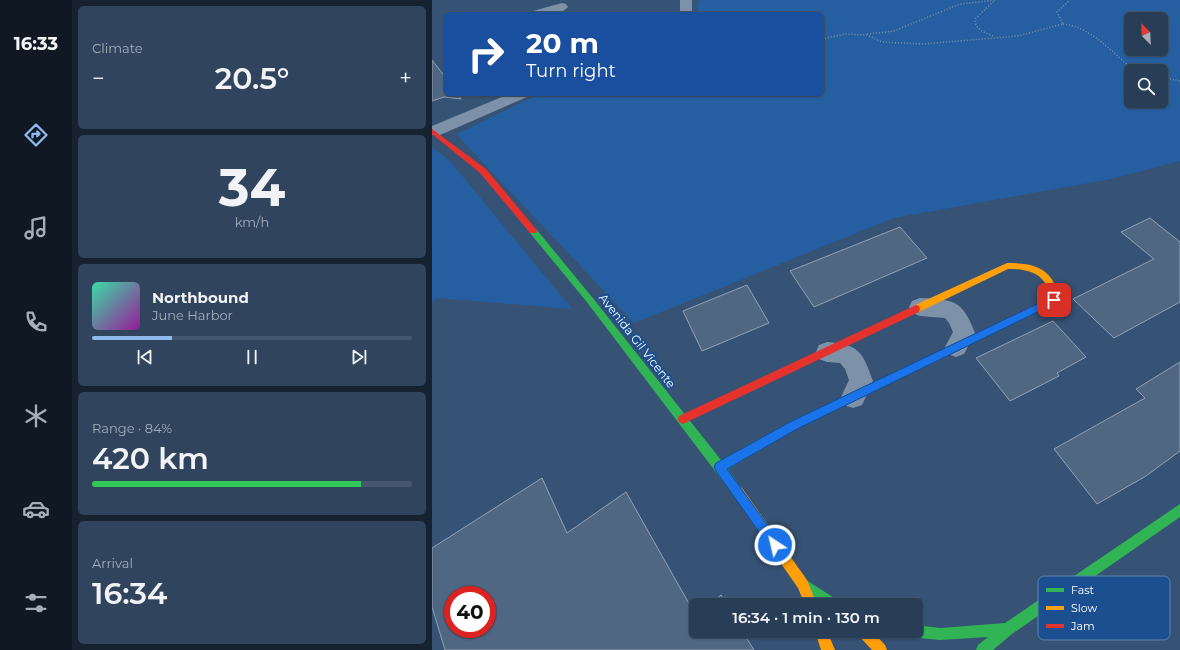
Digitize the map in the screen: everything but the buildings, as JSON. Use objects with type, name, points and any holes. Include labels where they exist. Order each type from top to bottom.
[{"type":"street","points":[[686,0],[686,12]]},
{"type":"street","points":[[544,12],[562,7]]},
{"type":"street","points":[[433,131],[517,96]]},
{"type":"street","name":"Avenida Gil Vicente","points":[[433,131],[483,171],[589,299],[720,467],[802,584]]},
{"type":"street","points":[[683,419],[1007,266],[1019,264],[1036,269],[1048,281],[1054,300],[794,425],[720,467]]},
{"type":"street","points":[[920,307],[945,307],[959,318],[964,333],[956,347]]},
{"type":"street","points":[[827,352],[846,354],[855,364],[861,381],[852,397]]},
{"type":"street","points":[[1083,576],[1180,510]]},
{"type":"street","points":[[802,584],[825,598]]},
{"type":"street","points":[[802,584],[808,598]]},
{"type":"street","points":[[983,650],[1007,628],[1038,607]]},
{"type":"street","points":[[923,632],[940,634],[1007,628]]},
{"type":"street","points":[[824,638],[828,650]]},
{"type":"street","points":[[870,638],[880,650]]},
{"type":"path","points":[[824,39],[845,34],[894,31],[960,4],[996,0]]},
{"type":"path","points":[[994,37],[978,29],[975,25],[975,19],[996,0]]},
{"type":"path","points":[[1063,24],[1057,12],[1070,0]]},
{"type":"path","points":[[856,34],[868,35],[882,42],[923,44],[1018,36],[1063,24],[1072,25],[1092,36],[1110,48],[1127,64]]},
{"type":"path","points":[[1168,78],[1180,81]]},
{"type":"shaded area","points":[[699,0],[1180,0],[1180,161],[1111,179],[894,218],[634,323],[456,134],[535,96],[824,96],[824,12],[696,12]]},
{"type":"shaded area","points":[[432,147],[450,161],[572,309],[437,298],[432,303]]},
{"type":"traffic: fast","points":[[533,231],[589,299],[738,492]]},
{"type":"traffic: fast","points":[[720,467],[794,425],[934,358]]},
{"type":"traffic: fast","points":[[1084,576],[1180,510]]},
{"type":"traffic: fast","points":[[803,584],[824,598]]},
{"type":"traffic: fast","points":[[983,650],[1007,629],[1038,608]]},
{"type":"traffic: fast","points":[[923,632],[940,634],[1007,629]]},
{"type":"traffic: slow","points":[[916,309],[1007,266],[1025,266],[1041,273],[1049,282],[1053,296]]},
{"type":"traffic: slow","points":[[738,492],[803,584],[808,598]]},
{"type":"traffic: slow","points":[[824,638],[828,650]]},
{"type":"traffic: slow","points":[[870,638],[880,650]]},
{"type":"traffic: jam","points":[[432,131],[483,171],[533,231]]},
{"type":"traffic: jam","points":[[934,358],[1054,300],[1053,296]]},
{"type":"traffic: jam","points":[[683,419],[916,309]]},
{"type":"route","points":[[775,545],[720,467],[794,425],[1054,300]]}]
